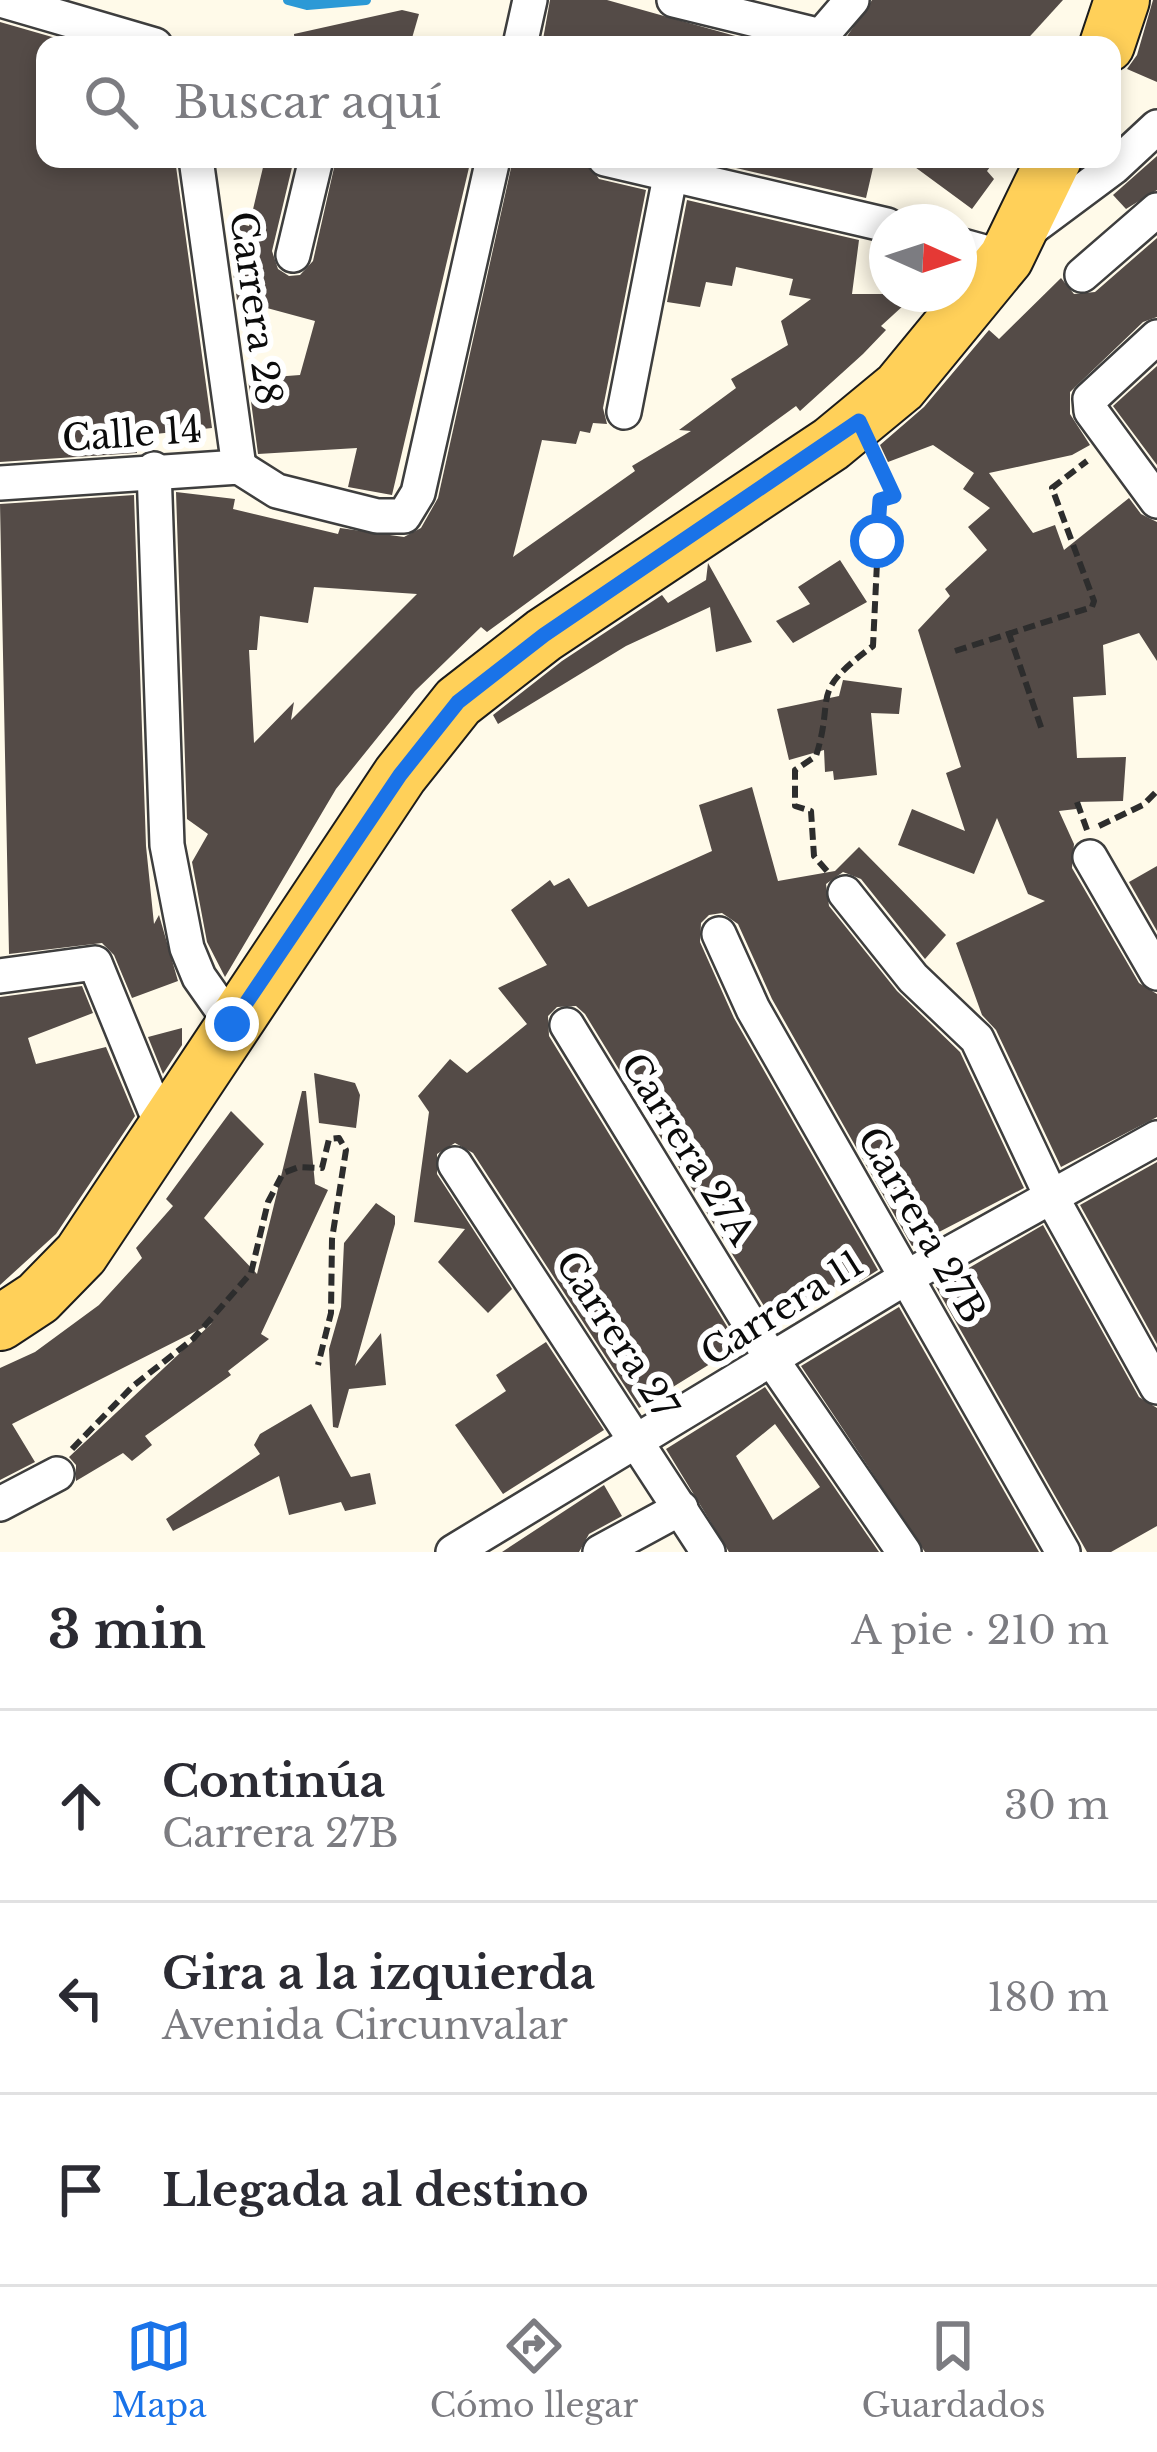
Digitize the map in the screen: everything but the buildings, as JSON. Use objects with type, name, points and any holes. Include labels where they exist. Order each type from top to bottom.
[{"type":"main road","points":[[1110,36],[1121,0]]},
{"type":"main road","points":[[0,1323],[38,1298],[81,1254],[400,775],[458,702],[544,635],[859,421],[900,387],[1048,168]]},
{"type":"street","points":[[1,0],[124,36]]},
{"type":"street","points":[[522,36],[530,0]]},
{"type":"street","points":[[674,0],[820,36],[852,0]]},
{"type":"street","points":[[1121,160],[1157,127]]},
{"type":"street","name":"Carrera 28","points":[[197,168],[239,467]]},
{"type":"street","points":[[293,255],[314,168]]},
{"type":"street","name":"Calle 14","points":[[0,483],[154,469],[239,467],[277,491],[376,516],[404,516],[418,493],[491,168]]},
{"type":"street","points":[[638,168],[869,221]]},
{"type":"street","points":[[993,248],[1113,168]]},
{"type":"street","points":[[624,412],[670,177]]},
{"type":"street","points":[[1082,274],[1157,211]]},
{"type":"street","points":[[1157,337],[1090,399],[1091,411],[1157,501]]},
{"type":"street","points":[[154,469],[167,844],[187,948],[199,977],[232,1024]]},
{"type":"street","points":[[1090,857],[1157,973]]},
{"type":"street","points":[[845,892],[913,978],[977,1039],[1052,1198],[1157,1387]]},
{"type":"street","name":"Carrera 27B","points":[[719,934],[753,1009],[1063,1552]]},
{"type":"street","points":[[0,976],[95,963],[164,1132]]},
{"type":"street","name":"Carrera 27A","points":[[567,1025],[772,1360],[904,1552]]},
{"type":"street","name":"Carrera 11","points":[[453,1552],[506,1538],[638,1442],[907,1277],[1157,1138]]},
{"type":"street","name":"Carrera 27","points":[[455,1164],[708,1552]]},
{"type":"street","points":[[0,1504],[57,1474]]},
{"type":"street","points":[[600,1552],[681,1508]]},
{"type":"path","points":[[845,892],[814,856],[811,812],[795,806],[792,783],[795,770],[816,756],[826,691],[841,670],[873,646],[880,500],[894,496],[859,421]]},
{"type":"path","points":[[955,651],[1092,607],[1094,601],[1052,488],[1114,440]]},
{"type":"path","points":[[1008,631],[1042,730]]},
{"type":"path","points":[[1077,802],[1088,832],[1143,805],[1157,791]]},
{"type":"path","points":[[57,1474],[54,1466],[133,1386],[193,1339],[251,1273],[268,1202],[283,1173],[299,1167],[322,1168],[329,1138],[339,1138],[346,1150],[332,1239],[331,1313],[318,1365]]},
{"type":"waterway","points":[[288,0],[307,5],[366,0]]},
{"type":"route","points":[[232,1024],[400,775],[458,702],[544,635],[859,421],[894,496],[880,500],[877,541]]}]
